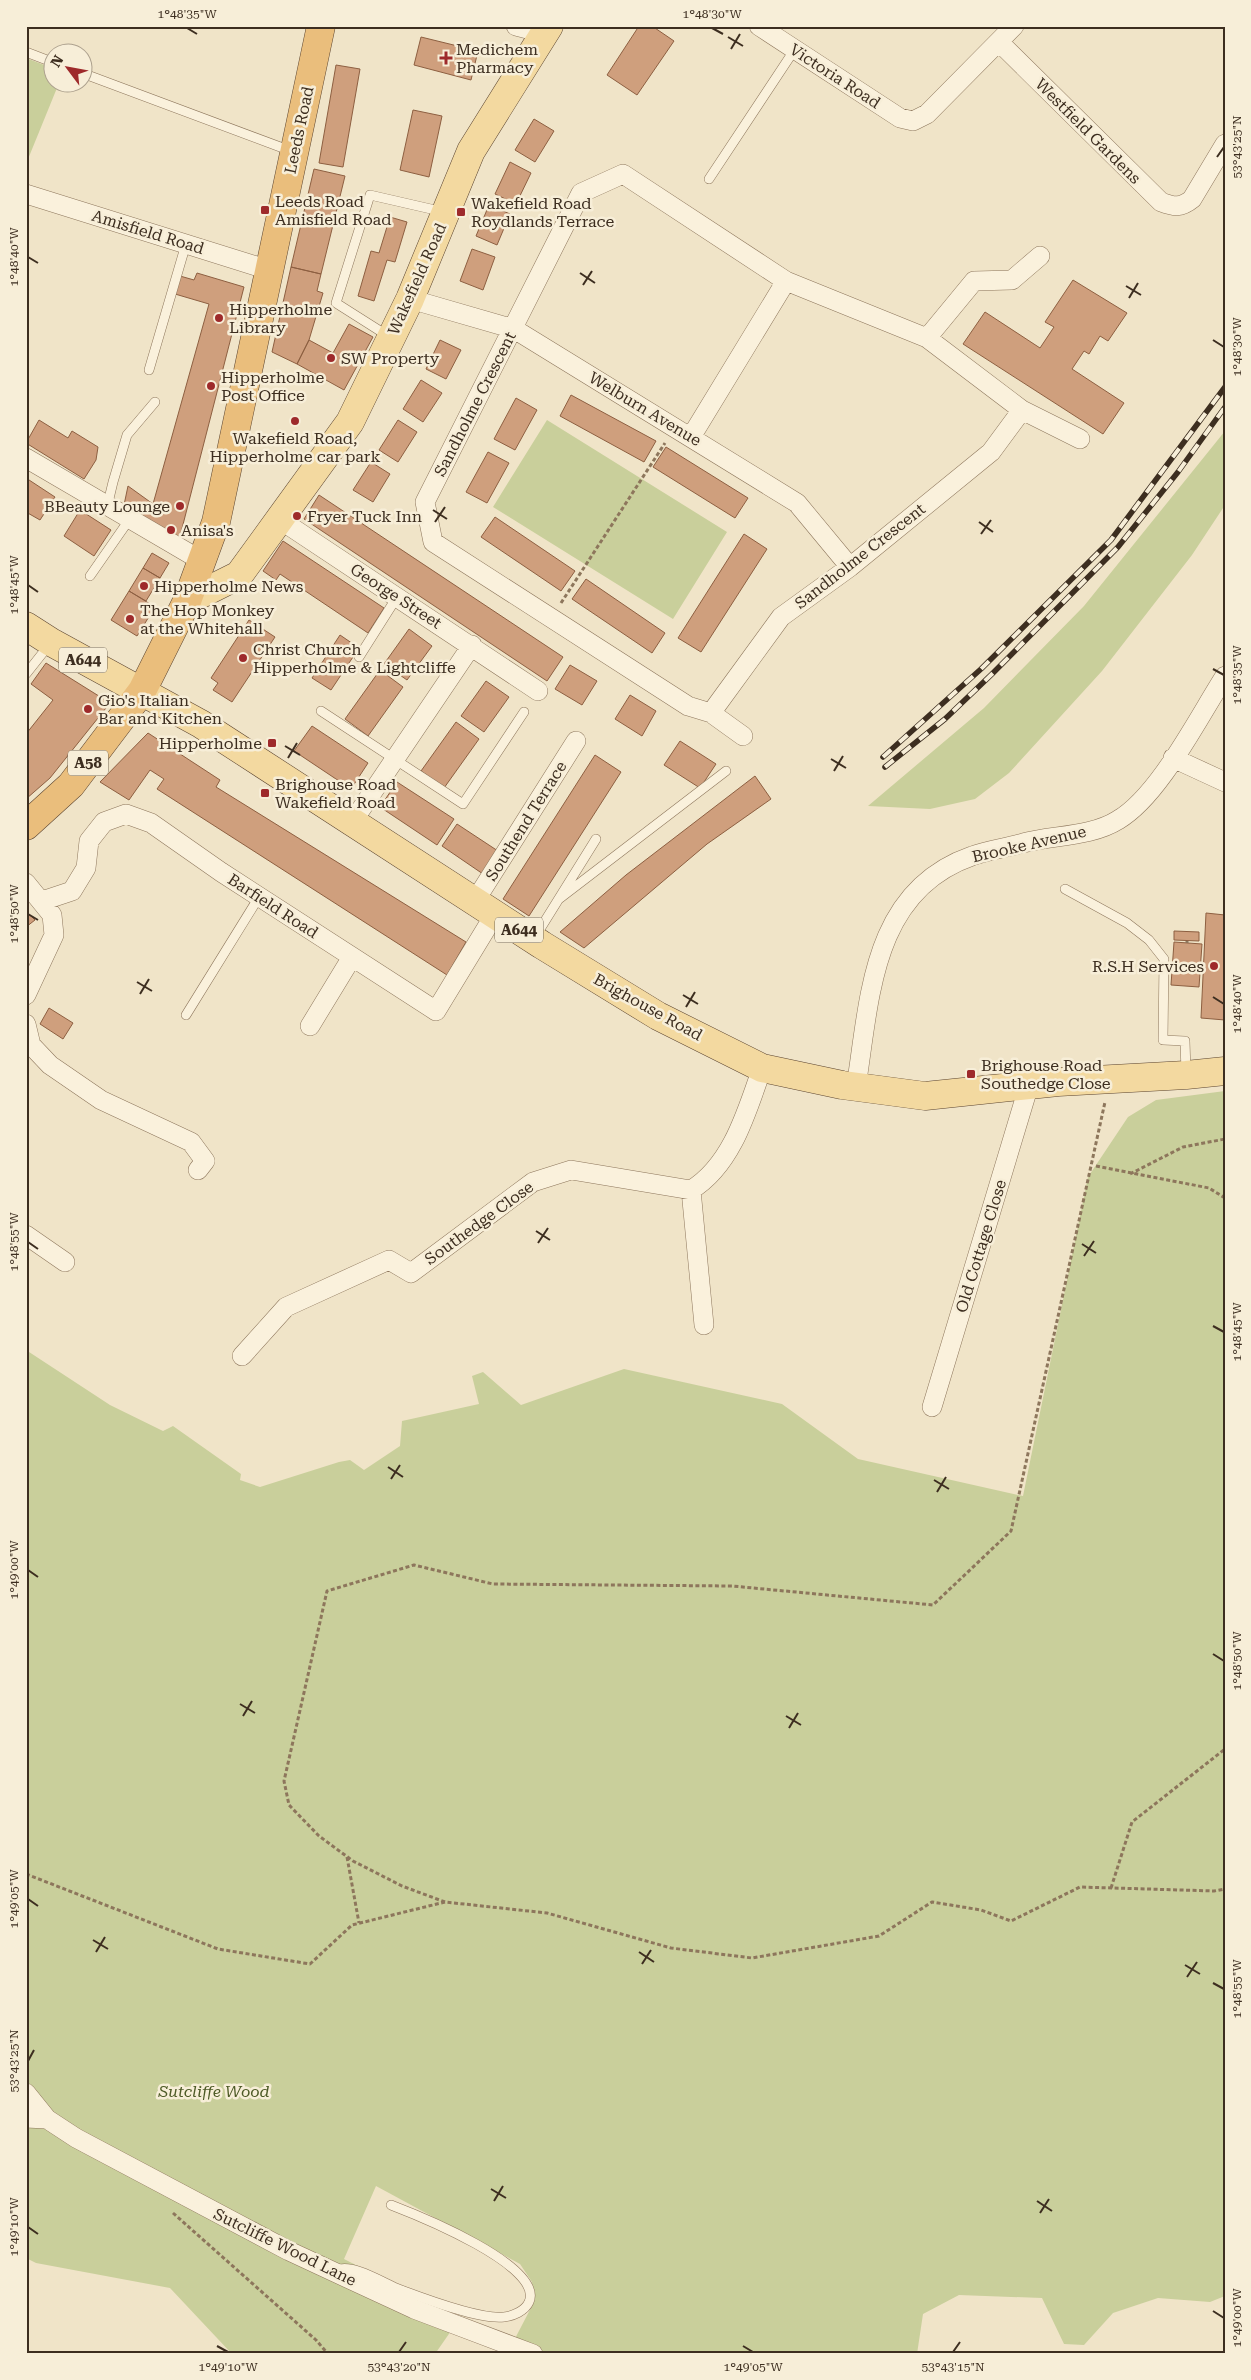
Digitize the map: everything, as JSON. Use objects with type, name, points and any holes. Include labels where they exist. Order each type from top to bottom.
[{"type":"highway","name":"Leeds Road","points":[[142,692],[187,601],[216,522],[321,26]]},
{"type":"highway","name":"A58","points":[[26,826],[71,785],[142,692]]},
{"type":"main road","name":"Wakefield Road","points":[[187,601],[239,575],[350,422],[410,299],[471,151],[546,30]]},
{"type":"main road","name":"A644","points":[[26,626],[50,642],[142,692]]},
{"type":"main road","name":"Brighouse Road","points":[[142,692],[201,724],[534,940],[658,1016],[762,1068],[856,1087],[926,1096],[1029,1085],[1186,1076],[1225,1071]]},
{"type":"street","points":[[516,26],[546,30]]},
{"type":"street","name":"Victoria Road","points":[[759,26],[900,118],[913,121],[927,114],[998,42]]},
{"type":"street","points":[[998,42],[1014,26]]},
{"type":"street","name":"Westfield Gardens","points":[[998,42],[1161,202],[1173,206],[1184,206],[1192,199],[1225,144]]},
{"type":"street","name":"Sandholme Crescent","points":[[743,736],[711,713],[688,706],[433,542],[425,502],[581,193],[623,174],[786,281],[928,338],[1022,410],[1080,439]]},
{"type":"street","name":"Amisfield Road","points":[[26,194],[269,270]]},
{"type":"street","points":[[928,338],[974,281],[1012,280],[1040,256]]},
{"type":"street","points":[[683,432],[786,281]]},
{"type":"street","name":"Welburn Avenue","points":[[410,299],[514,329],[797,503],[850,567]]},
{"type":"street","name":"Sandholme Crescent","points":[[711,713],[781,617],[850,567],[991,452],[1022,410]]},
{"type":"street","points":[[26,458],[202,561]]},
{"type":"street","name":"George Street","points":[[279,519],[472,645],[538,691]]},
{"type":"street","points":[[352,822],[472,645]]},
{"type":"street","name":"Brooke Avenue","points":[[856,1087],[878,956],[888,930],[905,904],[924,884],[940,871],[972,856],[1035,840],[1089,831],[1118,821],[1147,797],[1225,676]]},
{"type":"street","name":"Southend Terrace","points":[[485,907],[576,741]]},
{"type":"street","points":[[1173,758],[1225,782]]},
{"type":"street","name":"Barfield Road","points":[[42,901],[72,891],[86,868],[89,841],[104,822],[126,814],[151,823],[259,897],[436,1011],[485,907]]},
{"type":"street","points":[[26,883],[52,915],[54,935],[26,995]]},
{"type":"street","points":[[310,1026],[352,956]]},
{"type":"street","points":[[26,1024],[31,1045],[50,1065],[100,1100],[191,1142],[205,1161],[198,1170]]},
{"type":"street","points":[[704,1325],[691,1190],[703,1183],[726,1154],[748,1109],[762,1068]]},
{"type":"street","name":"Old Cottage Close","points":[[932,1408],[1029,1085]]},
{"type":"street","name":"Southedge Close","points":[[242,1356],[286,1307],[389,1260],[411,1272],[533,1182],[571,1170],[691,1190]]},
{"type":"street","points":[[26,1235],[65,1262]]},
{"type":"street","points":[[26,2092],[47,2119]]},
{"type":"street","points":[[26,2118],[47,2119]]},
{"type":"street","name":"Sutcliffe Wood Lane","points":[[47,2119],[111,2159],[289,2251],[414,2309],[533,2354]]},
{"type":"lane","points":[[709,179],[795,50]]},
{"type":"lane","points":[[26,52],[42,58]]},
{"type":"lane","points":[[92,77],[294,152]]},
{"type":"lane","points":[[392,338],[336,303],[370,196],[446,212]]},
{"type":"lane","points":[[149,370],[186,244]]},
{"type":"lane","points":[[107,507],[127,434],[155,402]]},
{"type":"lane","points":[[90,576],[129,520]]},
{"type":"lane","points":[[359,657],[398,597]]},
{"type":"lane","points":[[26,674],[50,642]]},
{"type":"lane","points":[[321,711],[462,804],[524,712]]},
{"type":"lane","points":[[559,899],[726,771]]},
{"type":"lane","points":[[534,940],[596,839]]},
{"type":"lane","points":[[1065,889],[1127,923],[1149,940],[1164,959],[1163,1040],[1185,1042],[1186,1076]]},
{"type":"lane","points":[[186,1015],[259,897]]},
{"type":"lane","points":[[334,2272],[345,2267],[401,2290],[483,2315],[502,2318],[523,2310],[529,2303],[531,2293],[528,2282],[518,2273],[453,2231],[391,2205]]},
{"type":"path","points":[[551,618],[683,432]]},
{"type":"path","points":[[1110,1079],[1011,1531],[933,1605],[732,1586],[493,1584],[414,1565],[327,1591],[284,1781],[289,1805],[319,1836],[347,1856],[402,1886],[445,1902],[547,1913],[671,1948],[752,1958],[880,1936],[932,1902],[981,1910],[1011,1921],[1080,1887],[1214,1891],[1225,1889]]},
{"type":"path","points":[[1130,1174],[1183,1147],[1225,1139]]},
{"type":"path","points":[[1096,1166],[1209,1188],[1225,1198]]},
{"type":"path","points":[[1111,1888],[1132,1822],[1225,1749]]},
{"type":"path","points":[[347,1856],[359,1923]]},
{"type":"path","points":[[26,1874],[218,1950],[310,1964],[352,1925],[445,1902]]},
{"type":"path","points":[[170,2210],[316,2340],[328,2354]]},
{"type":"green space","points":[[26,58],[42,64],[42,92],[55,92],[26,164]]},
{"type":"green space","points":[[547,420],[727,532],[673,619],[493,507]]},
{"type":"green space","points":[[1225,431],[1225,505],[1192,555],[1102,671],[1009,773],[975,799],[930,809],[868,806],[984,708],[1084,606]]},
{"type":"green space","name":"Sutcliffe Wood","points":[[1225,1091],[1225,2296],[1210,2302],[1158,2298],[1113,2313],[1084,2345],[1064,2344],[1042,2298],[959,2295],[923,2314],[917,2354],[507,2354],[534,2302],[532,2282],[520,2264],[376,2186],[344,2259],[460,2318],[435,2354],[232,2354],[170,2288],[36,2263],[26,2258],[26,1350],[110,1405],[163,1431],[173,1426],[241,1474],[240,1480],[260,1487],[350,1460],[364,1470],[400,1446],[402,1421],[479,1404],[472,1376],[483,1372],[521,1405],[624,1369],[782,1404],[858,1459],[1023,1496],[1088,1177],[1128,1117],[1156,1100]]},
{"type":"building","points":[[639,26],[652,26],[674,41],[637,95],[607,75]]},
{"type":"building","name":"Medichem Pharmacy","points":[[421,37],[478,51],[471,80],[414,65]]},
{"type":"building","points":[[336,65],[360,69],[343,167],[319,163]]},
{"type":"building","points":[[413,110],[442,116],[429,177],[400,170]]},
{"type":"building","points":[[534,119],[554,131],[535,162],[515,150]]},
{"type":"building","points":[[510,162],[531,173],[516,204],[495,194]]},
{"type":"building","points":[[314,169],[345,176],[321,274],[291,267]]},
{"type":"building","points":[[489,205],[510,214],[497,245],[476,236]]},
{"type":"building","points":[[390,217],[407,222],[395,262],[387,260],[374,301],[358,296],[371,251],[379,253]]},
{"type":"building","points":[[472,249],[495,257],[483,290],[460,281]]},
{"type":"building","points":[[291,267],[321,274],[317,291],[323,293],[309,340],[297,364],[272,352]]},
{"type":"building","points":[[197,273],[244,287],[178,544],[124,505],[128,486],[153,504],[209,304],[175,294],[180,276],[194,280]]},
{"type":"building","points":[[1073,280],[1127,313],[1108,341],[1100,336],[1089,354],[1084,351],[1072,369],[1124,403],[1103,434],[963,344],[985,312],[1040,348],[1054,327],[1045,322]]},
{"type":"building","name":"SW Property","points":[[349,324],[373,337],[344,390],[297,364],[309,340],[333,353]]},
{"type":"building","points":[[440,340],[461,350],[446,379],[426,369]]},
{"type":"building","points":[[421,380],[442,393],[423,422],[403,409]]},
{"type":"building","points":[[571,395],[656,441],[644,462],[560,416]]},
{"type":"building","points":[[516,398],[537,410],[515,450],[494,439]]},
{"type":"building","points":[[39,420],[68,438],[72,431],[98,447],[96,460],[84,479],[26,443]]},
{"type":"building","points":[[398,420],[417,432],[398,462],[379,450]]},
{"type":"building","points":[[666,447],[748,498],[735,518],[653,467]]},
{"type":"building","points":[[488,452],[509,463],[487,503],[466,492]]},
{"type":"building","points":[[371,462],[390,474],[373,502],[353,490]]},
{"type":"building","points":[[26,478],[55,497],[40,520],[26,512]]},
{"type":"building","points":[[319,495],[563,657],[547,681],[304,519]]},
{"type":"building","points":[[80,510],[111,530],[94,556],[64,536]]},
{"type":"building","points":[[495,517],[575,571],[561,591],[481,537]]},
{"type":"building","points":[[744,534],[767,549],[701,652],[678,638]]},
{"type":"building","points":[[283,541],[384,608],[368,633],[280,574],[276,580],[263,571]]},
{"type":"building","points":[[152,553],[169,563],[160,578],[143,568]]},
{"type":"building","name":"Hipperholme News","points":[[143,568],[160,578],[146,601],[129,591]]},
{"type":"building","points":[[586,579],[665,633],[652,653],[572,599]]},
{"type":"building","points":[[129,591],[155,607],[137,636],[111,620]]},
{"type":"building","name":"Christ Church Hipperholme & Lightcliffe","points":[[249,620],[275,637],[232,702],[213,690],[218,683],[211,678]]},
{"type":"building","points":[[409,629],[432,646],[407,680],[384,664]]},
{"type":"building","points":[[340,635],[359,648],[331,690],[312,678]]},
{"type":"building","points":[[46,663],[110,703],[50,778],[26,799],[26,734],[53,700],[31,684]]},
{"type":"building","points":[[570,665],[597,681],[582,705],[555,689]]},
{"type":"building","points":[[380,670],[403,687],[368,736],[345,719]]},
{"type":"building","points":[[486,681],[509,697],[484,732],[461,716]]},
{"type":"building","points":[[630,695],[656,711],[642,736],[615,719]]},
{"type":"building","points":[[456,722],[479,739],[444,788],[421,771]]},
{"type":"building","points":[[312,726],[368,763],[351,789],[294,751]]},
{"type":"building","points":[[148,733],[220,780],[216,787],[466,942],[447,975],[157,789],[164,779],[150,770],[129,800],[100,782]]},
{"type":"building","points":[[680,741],[716,764],[700,788],[664,765]]},
{"type":"building","points":[[595,755],[621,772],[529,916],[503,899]]},
{"type":"building","points":[[755,776],[771,799],[707,844],[584,948],[560,932],[626,875]]},
{"type":"building","points":[[397,782],[454,819],[437,845],[380,807]]},
{"type":"building","points":[[457,824],[498,851],[483,874],[442,846]]},
{"type":"building","points":[[26,911],[35,920],[26,927]]},
{"type":"building","name":"R.S.H Services","points":[[1206,913],[1225,915],[1225,1020],[1201,1018]]},
{"type":"building","points":[[1174,931],[1199,932],[1199,941],[1174,940]]},
{"type":"building","points":[[1174,942],[1202,944],[1199,987],[1171,985]]},
{"type":"building","points":[[49,1008],[73,1023],[63,1039],[40,1024]]},
{"type":"railway","points":[[883,757],[981,669],[1111,540],[1225,387]]},
{"type":"railway","points":[[885,767],[945,719],[1118,547],[1178,472],[1225,407]]},
{"type":"place","name":"Medichem Pharmacy","points":[[446,58]]},
{"type":"place","name":"Leeds Road Amisfield Road","points":[[265,210]]},
{"type":"place","name":"Wakefield Road Roydlands Terrace","points":[[461,212]]},
{"type":"place","name":"Hipperholme Library","points":[[219,318]]},
{"type":"place","name":"SW Property","points":[[331,358]]},
{"type":"place","name":"Hipperholme Post Office","points":[[211,386]]},
{"type":"place","name":"Wakefield Road, Hipperholme car park","points":[[295,421]]},
{"type":"place","name":"BBeauty Lounge","points":[[180,506]]},
{"type":"place","name":"Fryer Tuck Inn","points":[[297,516]]},
{"type":"place","name":"Anisa's","points":[[171,530]]},
{"type":"place","name":"Hipperholme News","points":[[144,586]]},
{"type":"place","name":"The Hop Monkey at the Whitehall","points":[[130,619]]},
{"type":"place","name":"Christ Church Hipperholme & Lightcliffe","points":[[243,658]]},
{"type":"place","name":"Gio's Italian Bar and Kitchen","points":[[88,709]]},
{"type":"place","name":"Hipperholme","points":[[272,743]]},
{"type":"place","name":"Brighouse Road Wakefield Road","points":[[265,793]]},
{"type":"place","name":"R.S.H Services","points":[[1214,966]]},
{"type":"place","name":"Brighouse Road Southedge Close","points":[[971,1074]]}]
